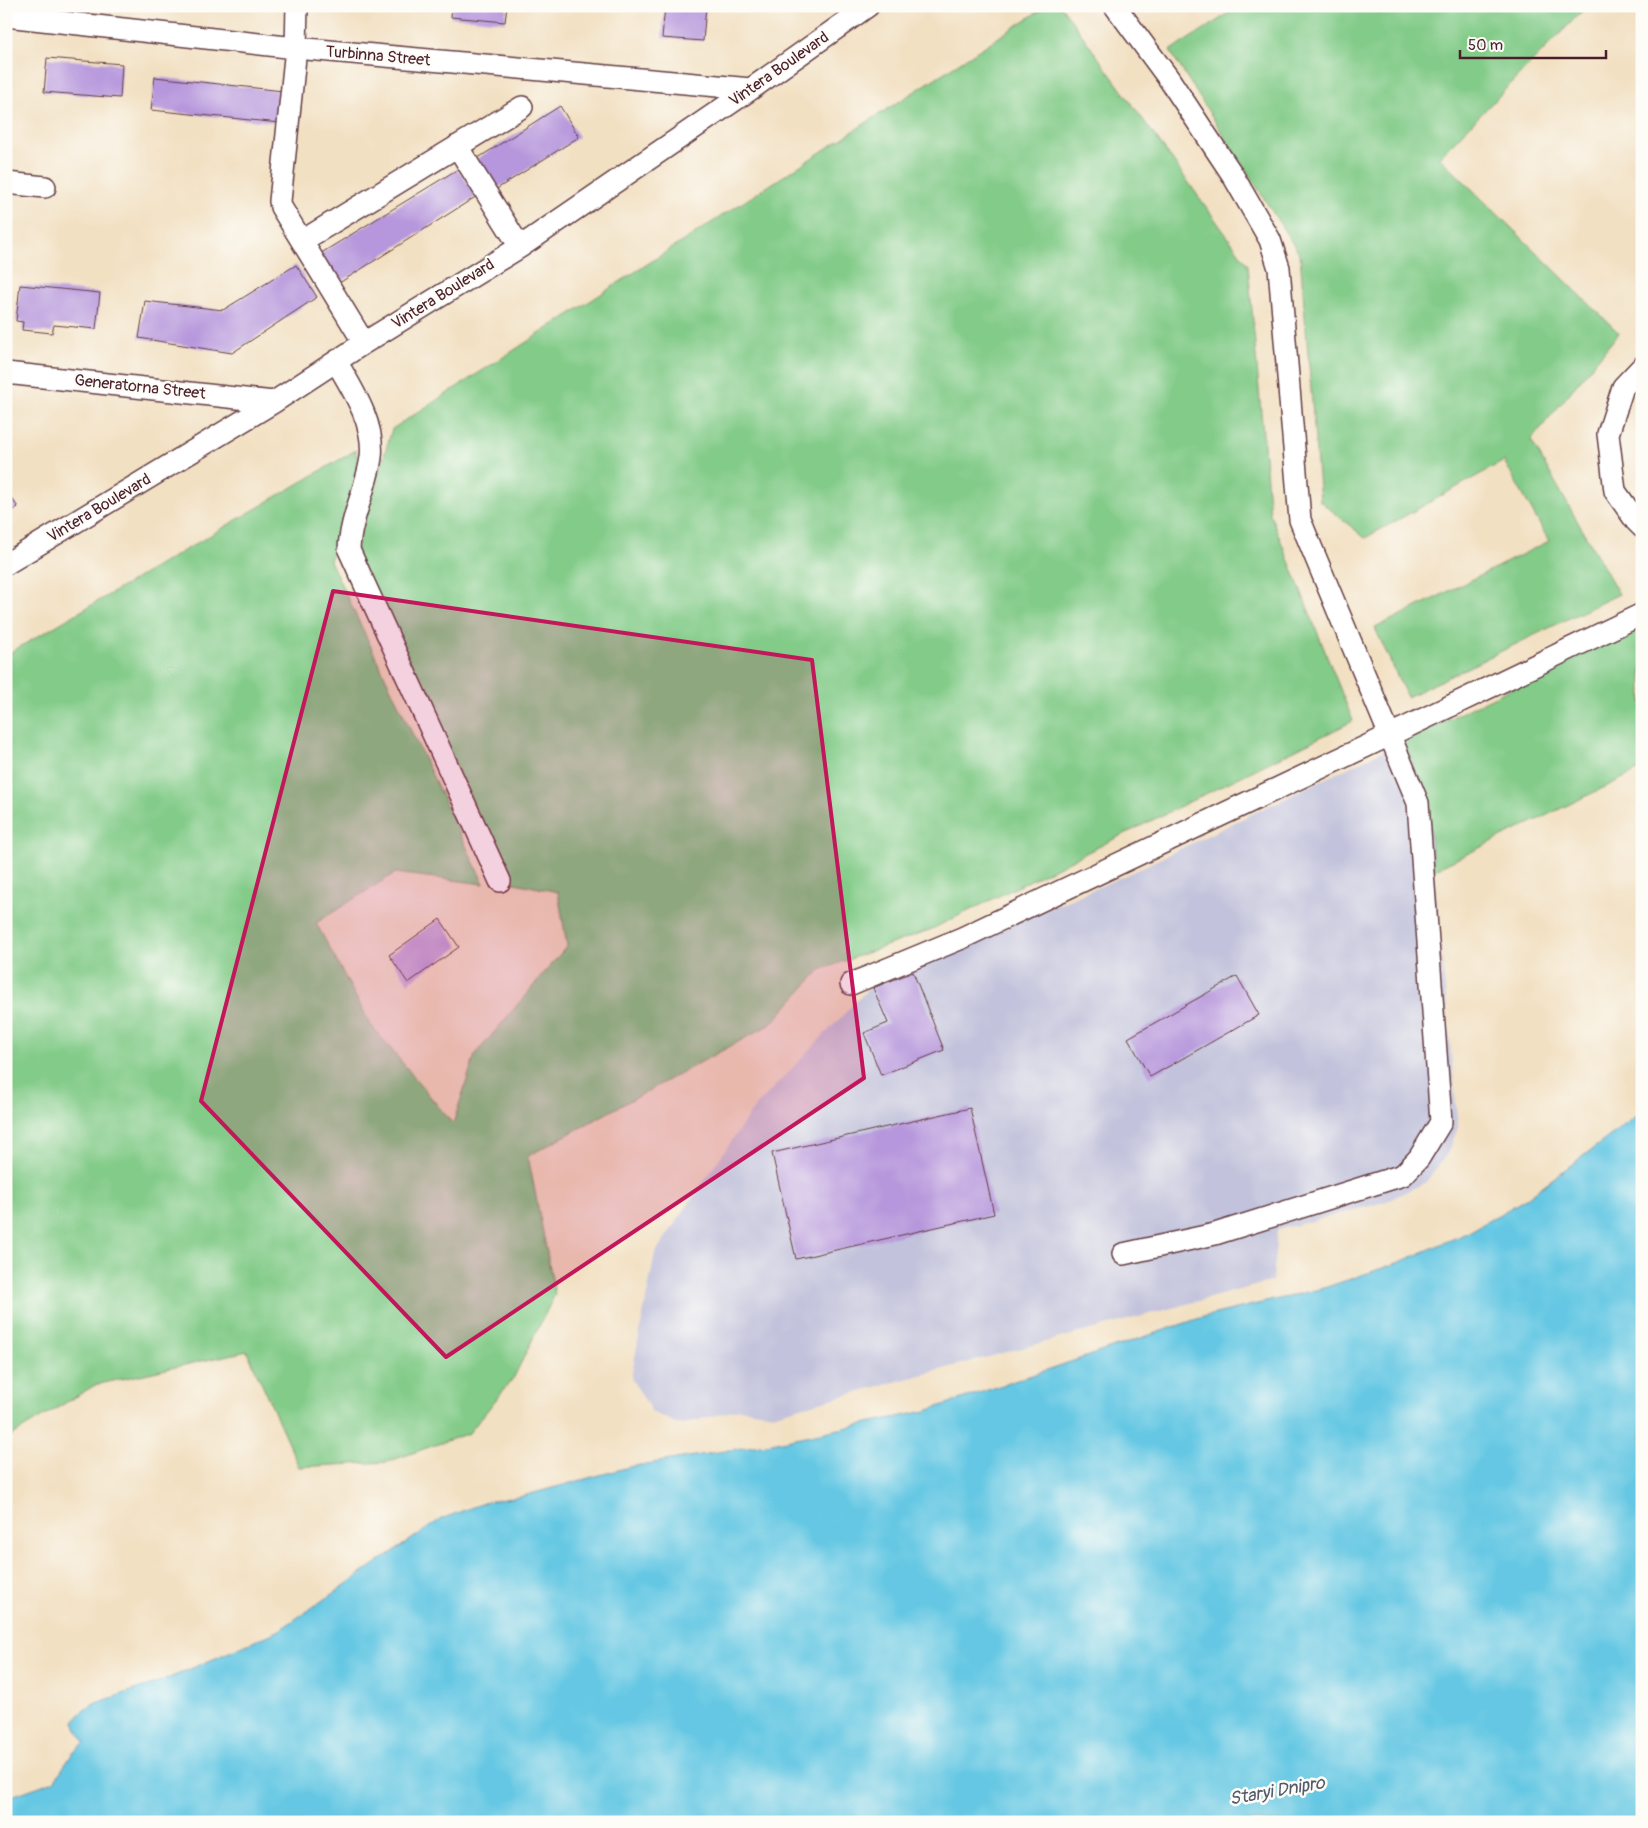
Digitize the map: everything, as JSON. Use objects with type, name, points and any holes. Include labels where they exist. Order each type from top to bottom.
[{"type":"street","points":[[297,6],[296,48],[280,201],[364,343]]},
{"type":"street","name":"Vintera Boulevard","points":[[6,564],[274,402],[364,343],[520,247],[751,89],[868,6]]},
{"type":"street","points":[[1115,6],[1169,80],[1226,166],[1270,240],[1279,268],[1300,520],[1418,803],[1441,1122],[1420,1158],[1403,1175],[1215,1234],[1123,1254]]},
{"type":"street","name":"Turbinna Street","points":[[6,16],[296,48],[751,89]]},
{"type":"street","points":[[302,241],[522,107]]},
{"type":"street","points":[[456,146],[520,247]]},
{"type":"street","points":[[6,183],[45,187]]},
{"type":"street","points":[[336,361],[357,398],[370,432],[371,456],[349,536],[348,550],[500,881]]},
{"type":"street","points":[[1642,367],[1623,387],[1608,434],[1615,491],[1636,522],[1642,527]]},
{"type":"street","name":"Generatorna Street","points":[[6,373],[274,402]]},
{"type":"street","points":[[851,984],[962,938],[1390,736],[1642,614]]},
{"type":"highlighted area","points":[[333,591],[812,660],[864,1078],[446,1357],[201,1101]]},
{"type":"shaded area","points":[[1403,741],[1427,798],[1458,1127],[1448,1152],[1426,1182],[1385,1202],[1277,1230],[1273,1281],[775,1414],[739,1409],[680,1425],[652,1412],[631,1378],[655,1253],[754,1108],[871,986],[1124,876]]},
{"type":"green space","points":[[1047,6],[1061,6],[1248,265],[1270,514],[1353,721],[932,929],[820,970],[771,1024],[528,1156],[555,1294],[514,1377],[469,1433],[387,1462],[299,1467],[247,1351],[95,1385],[6,1439],[6,655],[356,450],[358,470],[330,561],[484,884],[395,873],[316,923],[371,1025],[453,1124],[475,1055],[567,946],[558,892],[510,882],[355,553],[392,429]]},
{"type":"green space","points":[[1240,6],[1587,6],[1439,157],[1619,333],[1531,440],[1619,594],[1407,697],[1375,628],[1549,541],[1504,461],[1365,538],[1320,501],[1300,255],[1170,51]]},
{"type":"green space","points":[[1637,627],[1642,636],[1642,769],[1434,870],[1427,798],[1403,741]]},
{"type":"water","name":"Staryi Dnipro","points":[[1642,1112],[1642,1822],[6,1822],[6,1798],[54,1781],[73,1753],[85,1742],[77,1731],[74,1721],[84,1710],[96,1703],[167,1679],[278,1631],[441,1519],[486,1502],[523,1496],[629,1467],[772,1443],[926,1411],[1203,1317],[1324,1288],[1400,1262],[1469,1232],[1524,1200]]},
{"type":"building","points":[[452,6],[507,6],[505,22],[451,17]]},
{"type":"building","points":[[665,6],[706,6],[703,41],[662,38]]},
{"type":"building","points":[[47,58],[122,64],[120,98],[44,92]]},
{"type":"building","points":[[155,77],[283,91],[280,123],[151,110]]},
{"type":"building","points":[[560,106],[579,137],[495,190],[475,160]]},
{"type":"building","points":[[458,169],[477,196],[336,285],[318,255]]},
{"type":"building","points":[[296,265],[317,297],[232,353],[139,338],[145,301],[223,310]]},
{"type":"building","points":[[20,285],[100,293],[96,329],[54,325],[52,333],[22,330],[23,322],[16,321]]},
{"type":"building","points":[[6,491],[18,507],[6,515]]},
{"type":"building","points":[[440,919],[459,947],[408,983],[389,955]]},
{"type":"building","points":[[913,972],[944,1050],[881,1075],[864,1033],[888,1023],[873,988]]},
{"type":"building","points":[[1237,976],[1259,1015],[1150,1077],[1128,1038]]},
{"type":"building","points":[[970,1108],[994,1214],[796,1259],[772,1153]]}]
